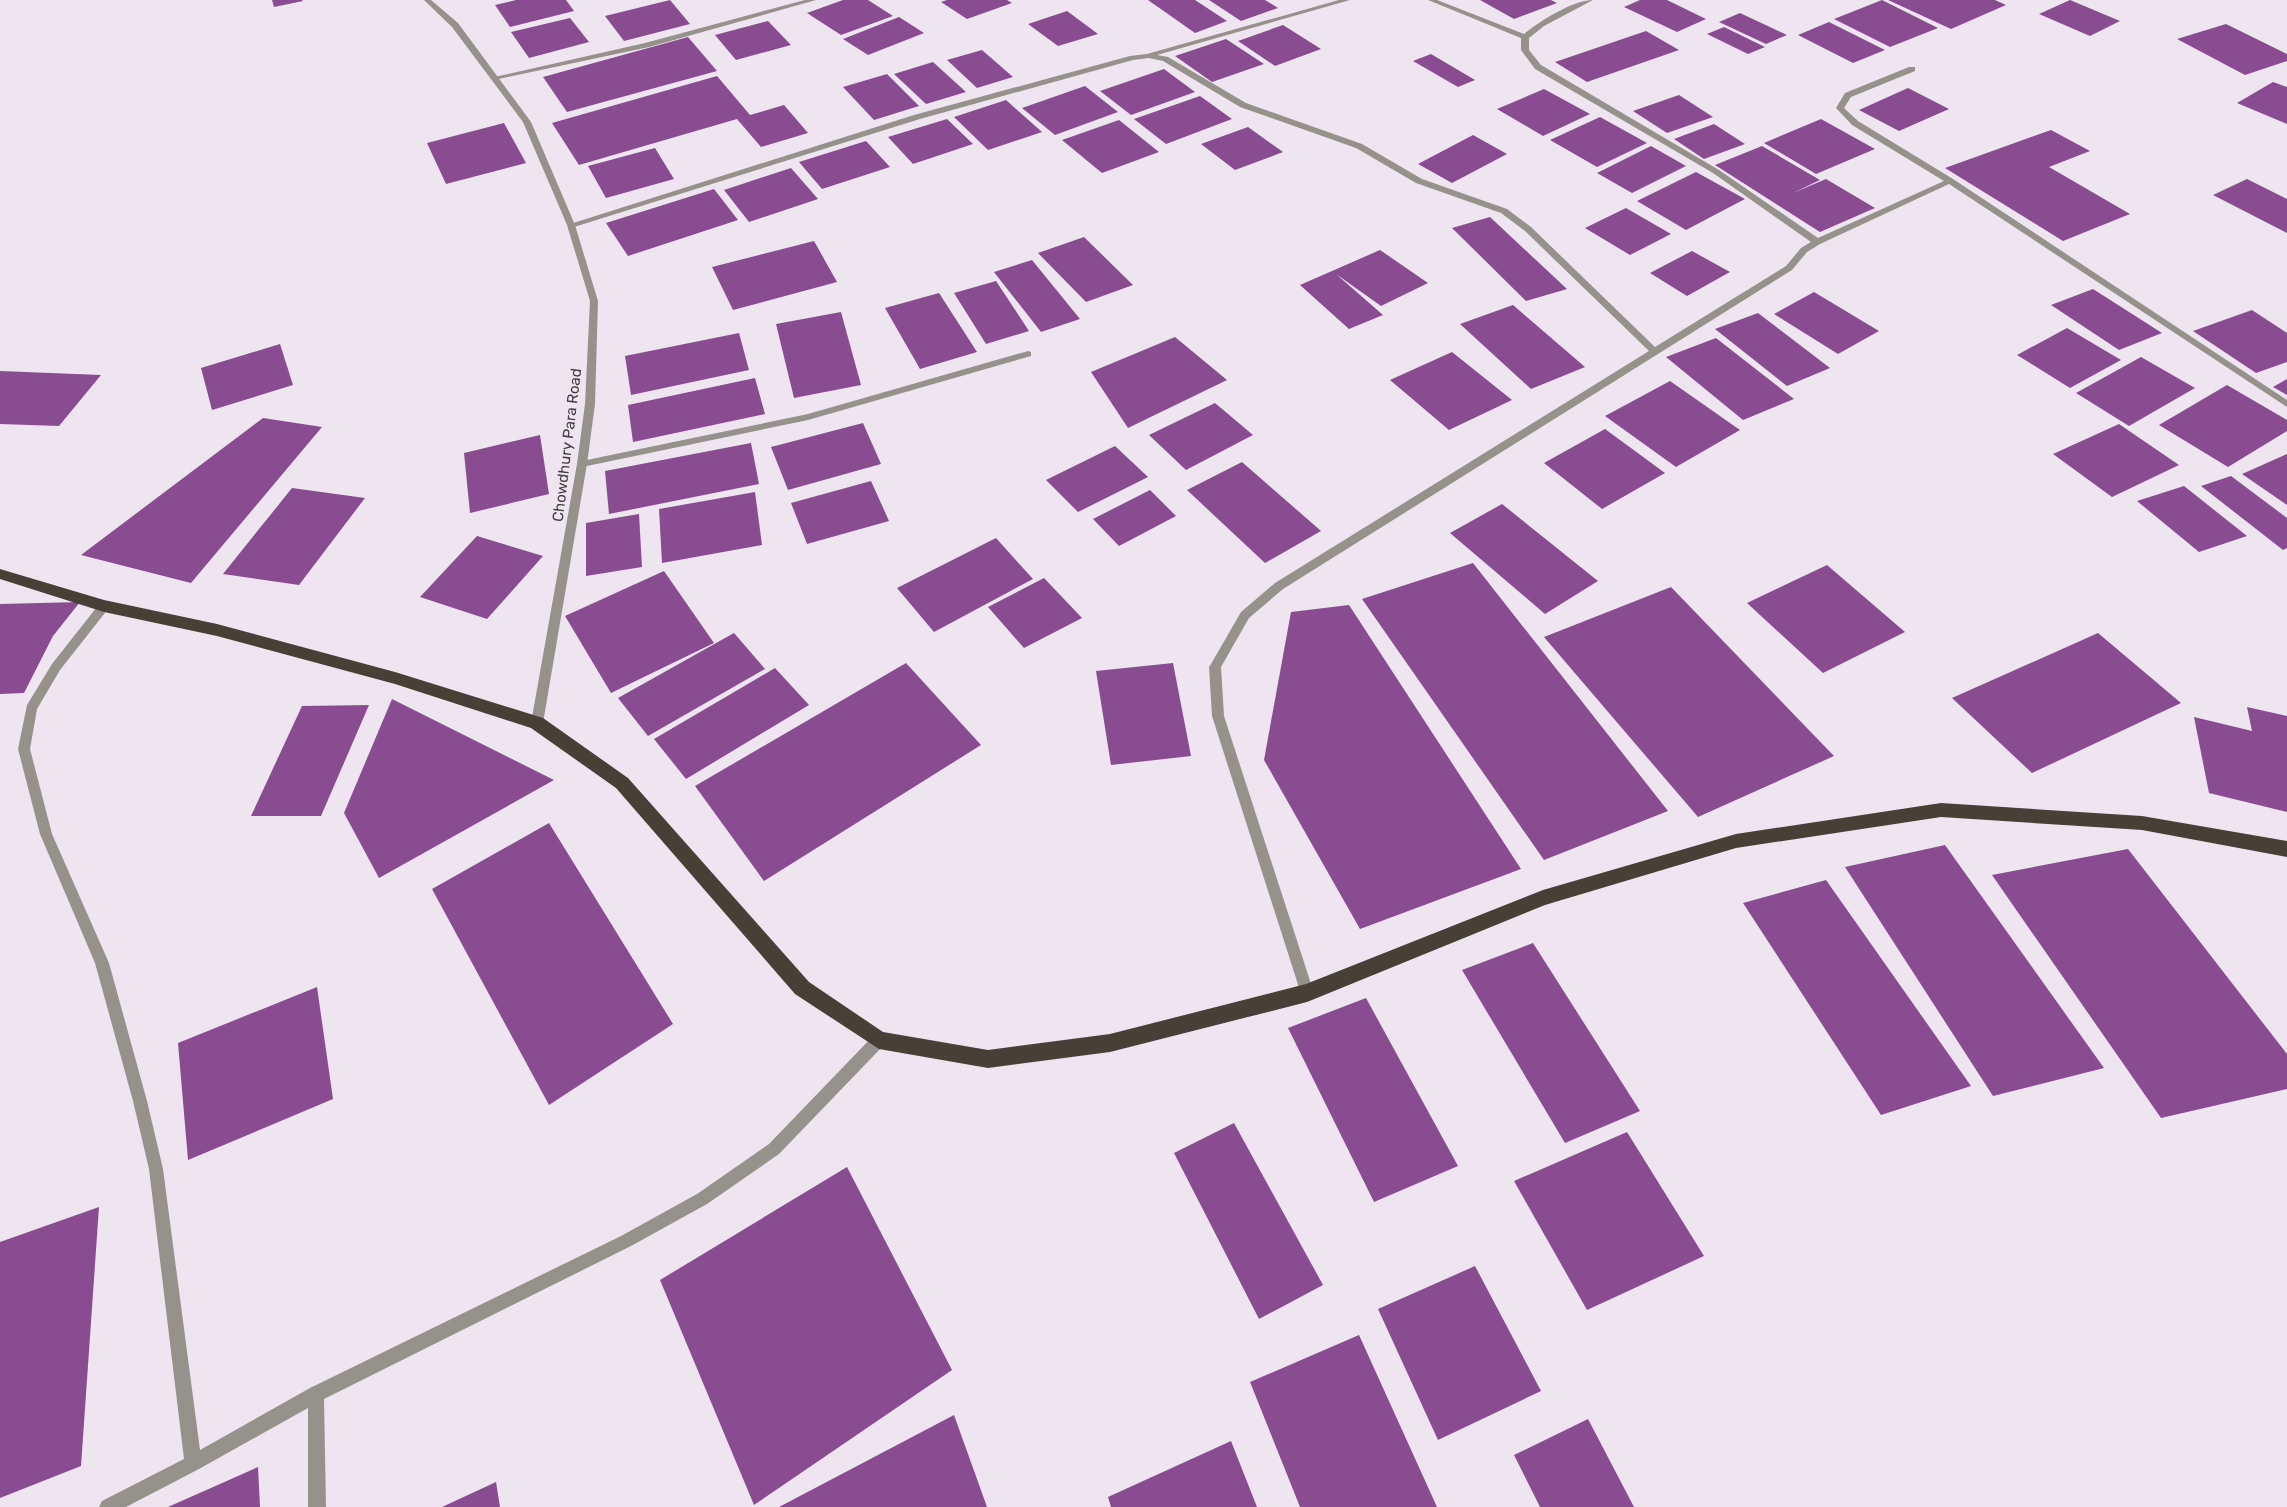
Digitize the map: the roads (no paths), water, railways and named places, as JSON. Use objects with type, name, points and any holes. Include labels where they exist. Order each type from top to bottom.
[{"type":"highway","points":[[0,574],[104,606],[217,630],[395,678],[537,723],[622,783],[802,988],[879,1040],[988,1059],[1110,1043],[1307,993],[1543,898],[1736,841],[1941,810],[2142,823],[2287,849]]},
{"type":"street","name":"Chowdhury Para Road","points":[[427,0],[455,25],[527,122],[571,225],[594,301],[590,404],[576,511],[537,723]]},
{"type":"street","points":[[495,78],[646,45],[813,0]]},
{"type":"street","points":[[571,225],[918,117],[1133,58],[1149,56],[1347,0]]},
{"type":"street","points":[[1431,0],[1525,37]]},
{"type":"street","points":[[1525,37],[1541,24],[1590,0]]},
{"type":"street","points":[[1525,37],[1525,50],[1538,67],[1728,180],[1783,216],[1817,242]]},
{"type":"street","points":[[1149,56],[1165,59],[1243,105],[1359,146],[1419,181],[1504,211],[1528,229],[1655,352]]},
{"type":"street","points":[[1912,69],[1848,95],[1840,108],[1855,123],[1950,181],[2287,404]]},
{"type":"street","points":[[1307,993],[1218,716],[1215,667],[1245,615],[1279,586],[1788,268],[1804,250],[1950,181]]},
{"type":"street","points":[[582,464],[808,417],[1028,354]]},
{"type":"street","points":[[104,606],[56,667],[32,708],[24,749],[46,834],[102,963],[140,1101],[156,1169],[193,1463]]},
{"type":"street","points":[[108,1507],[193,1463],[316,1394],[626,1241],[702,1199],[774,1149],[879,1040]]},
{"type":"street","points":[[316,1394],[317,1507]]}]
